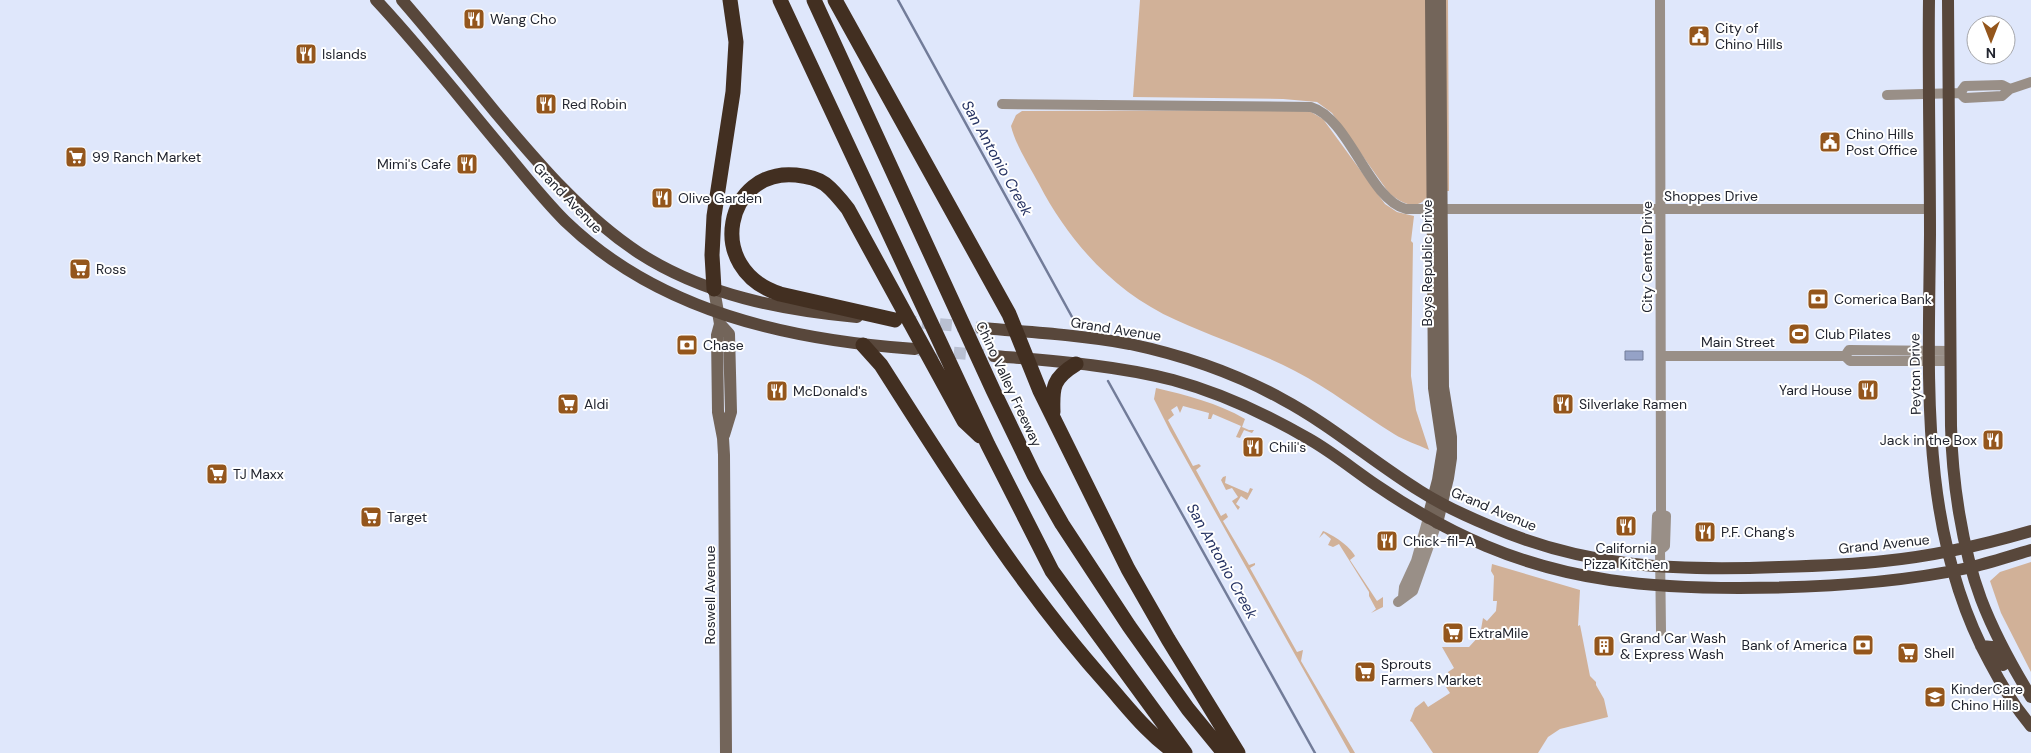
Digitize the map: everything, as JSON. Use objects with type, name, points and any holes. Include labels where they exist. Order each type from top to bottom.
[{"type":"highway","points":[[714,289],[712,255],[714,210],[734,92],[736,42],[730,0]]},
{"type":"highway","points":[[780,0],[917,293],[956,394]]},
{"type":"highway","name":"Chino Valley Freeway","points":[[814,0],[992,390],[1034,475],[1062,524],[1129,626],[1188,709],[1224,753]]},
{"type":"highway","points":[[835,0],[1005,307],[1053,416],[1128,569],[1168,639],[1238,753]]},
{"type":"highway","points":[[897,321],[780,294],[766,289],[753,280],[743,270],[736,258],[731,236],[733,217],[741,201],[755,186],[775,176],[791,174],[807,176],[823,182],[835,192],[848,209],[893,293],[988,445],[1052,572],[1184,753]]},
{"type":"highway","points":[[863,345],[881,365],[977,515],[1051,617],[1086,660],[1160,743],[1176,753]]},
{"type":"highway","points":[[1053,416],[1055,383],[1061,374],[1076,364]]},
{"type":"main road","name":"Grand Avenue","points":[[376,0],[533,186],[578,232],[600,251],[627,270],[719,319],[863,345],[915,349]]},
{"type":"main road","name":"Grand Avenue","points":[[402,0],[539,164],[588,212],[640,254],[668,269],[714,289],[749,301],[779,307],[897,321]]},
{"type":"main road","name":"Boys Republic Drive","points":[[1431,0],[1437,210]]},
{"type":"main road","name":"Boys Republic Drive","points":[[1433,520],[1438,501],[1443,449],[1434,392],[1440,0]]},
{"type":"main road","name":"Peyton Drive","points":[[1929,0],[1929,356],[1934,477],[1940,521],[1952,571],[1981,646],[2003,688],[2018,711],[2031,726]]},
{"type":"main road","points":[[1948,0],[1954,93],[1951,356],[1953,462],[1971,567],[1981,599],[1994,629],[2031,697]]},
{"type":"main road","name":"Roswell Avenue","points":[[714,289],[719,319],[729,334],[731,412],[723,438],[726,753]]},
{"type":"main road","name":"Grand Avenue","points":[[981,328],[1113,341],[1150,349],[1194,362],[1268,391],[1312,416],[1406,482],[1438,501],[1501,531],[1548,548],[1608,562],[1660,568],[1736,568],[1853,564],[1891,561],[1947,552],[2031,531]]},
{"type":"main road","points":[[994,356],[1129,371],[1173,380],[1204,390],[1271,418],[1324,448],[1387,493],[1433,520],[1488,547],[1532,563],[1601,579],[1660,587],[1824,587],[1888,581],[1952,571],[2031,550]]},
{"type":"main road","points":[[1981,646],[1992,647],[2012,679],[2017,683],[2022,682]]},
{"type":"street","name":"City Center Drive","points":[[1660,0],[1661,514],[1657,516],[1656,545],[1660,550],[1661,632]]},
{"type":"street","points":[[1887,95],[1954,93],[1965,98],[1994,97],[2002,96],[2010,89],[2031,82]]},
{"type":"street","name":"Shoppes Drive","points":[[1002,104],[1311,107],[1327,116],[1390,201],[1406,209],[1930,209]]},
{"type":"street","name":"Main Street","points":[[1662,356],[1845,356],[1849,350],[1951,356]]},
{"type":"street","points":[[1401,599],[1404,587],[1433,520]]},
{"type":"shaded area","points":[[1140,0],[1426,0],[1427,197],[1423,202],[1413,205],[1398,200],[1389,193],[1332,113],[1317,102],[1283,99],[1133,97]]},
{"type":"shaded area","points":[[1445,0],[1448,0],[1449,191],[1447,191]]},
{"type":"shaded area","points":[[1292,110],[1311,112],[1323,119],[1385,204],[1397,212],[1414,216],[1411,241],[1413,243],[1411,376],[1416,410],[1429,450],[1402,439],[1320,385],[1295,371],[1176,320],[1133,296],[1096,264],[1064,226],[1023,155],[1011,126],[1016,115],[1022,111]]},
{"type":"shaded area","points":[[1156,388],[1224,408],[1245,419],[1242,427],[1254,430],[1252,433],[1244,430],[1240,438],[1236,437],[1241,426],[1213,414],[1211,419],[1208,419],[1209,413],[1183,406],[1180,413],[1177,406],[1171,410],[1174,415],[1168,420],[1193,466],[1199,464],[1201,466],[1196,470],[1221,516],[1226,513],[1228,517],[1223,521],[1249,565],[1255,563],[1250,568],[1297,652],[1303,650],[1301,661],[1355,753],[1350,753],[1170,431],[1154,399]]},
{"type":"shaded area","points":[[1226,476],[1225,483],[1248,493],[1250,488],[1253,489],[1247,500],[1241,496],[1236,504],[1240,507],[1238,510],[1232,501],[1238,497],[1232,488],[1226,490],[1221,480]]},
{"type":"shaded area","points":[[1323,531],[1341,541],[1353,552],[1355,556],[1350,560],[1377,601],[1383,597],[1383,607],[1371,613],[1376,609],[1369,596],[1369,592],[1339,544],[1333,547],[1328,545],[1331,539],[1324,533],[1319,538]]},
{"type":"shaded area","points":[[2031,562],[2031,672],[2001,613],[1990,581],[2000,572]]},
{"type":"shaded area","points":[[1492,564],[1580,590],[1578,626],[1580,625],[1590,676],[1596,682],[1604,699],[1608,717],[1560,729],[1548,737],[1538,753],[1433,753],[1410,721],[1415,708],[1424,701],[1428,707],[1450,693],[1446,687],[1450,678],[1448,672],[1454,668],[1442,647],[1469,647],[1480,635],[1483,618],[1487,621],[1496,611],[1497,601],[1493,601],[1494,576],[1491,571]]},
{"type":"water","points":[[1625,351],[1643,351],[1643,360],[1625,360]]},
{"type":"waterway","name":"San Antonio Creek","points":[[898,0],[1077,326]]},
{"type":"waterway","name":"San Antonio Creek","points":[[1108,381],[1315,753]]},
{"type":"tunnel","points":[[904,321],[981,328]]},
{"type":"tunnel","points":[[918,350],[994,356]]},
{"type":"place","name":"Wang Cho","points":[[474,19]]},
{"type":"place","name":"City of Chino Hills","points":[[1699,36]]},
{"type":"place","name":"Islands","points":[[306,54]]},
{"type":"place","name":"Red Robin","points":[[546,104]]},
{"type":"place","name":"Chino Hills Post Office","points":[[1830,142]]},
{"type":"place","name":"99 Ranch Market","points":[[76,157]]},
{"type":"place","name":"Mimi's Cafe","points":[[467,164]]},
{"type":"place","name":"Olive Garden","points":[[662,198]]},
{"type":"place","name":"Ross","points":[[80,269]]},
{"type":"place","name":"Comerica Bank","points":[[1818,299]]},
{"type":"place","name":"Club Pilates","points":[[1799,334]]},
{"type":"place","name":"Chase","points":[[687,345]]},
{"type":"place","name":"Yard House","points":[[1868,390]]},
{"type":"place","name":"McDonald's","points":[[777,391]]},
{"type":"place","name":"Aldi","points":[[568,404]]},
{"type":"place","name":"Silverlake Ramen","points":[[1563,404]]},
{"type":"place","name":"Jack in the Box","points":[[1993,440]]},
{"type":"place","name":"Chili's","points":[[1253,447]]},
{"type":"place","name":"TJ Maxx","points":[[217,474]]},
{"type":"place","name":"Target","points":[[371,517]]},
{"type":"place","name":"California Pizza Kitchen","points":[[1626,526]]},
{"type":"place","name":"P.F. Chang's","points":[[1705,532]]},
{"type":"place","name":"Chick-fil-A","points":[[1387,541]]},
{"type":"place","name":"ExtraMile","points":[[1453,633]]},
{"type":"place","name":"Bank of America","points":[[1863,645]]},
{"type":"place","name":"Grand Car Wash & Express Wash","points":[[1604,646]]},
{"type":"place","name":"Shell","points":[[1908,653]]},
{"type":"place","name":"Sprouts Farmers Market","points":[[1365,672]]},
{"type":"place","name":"KinderCare Chino Hills","points":[[1935,697]]}]
